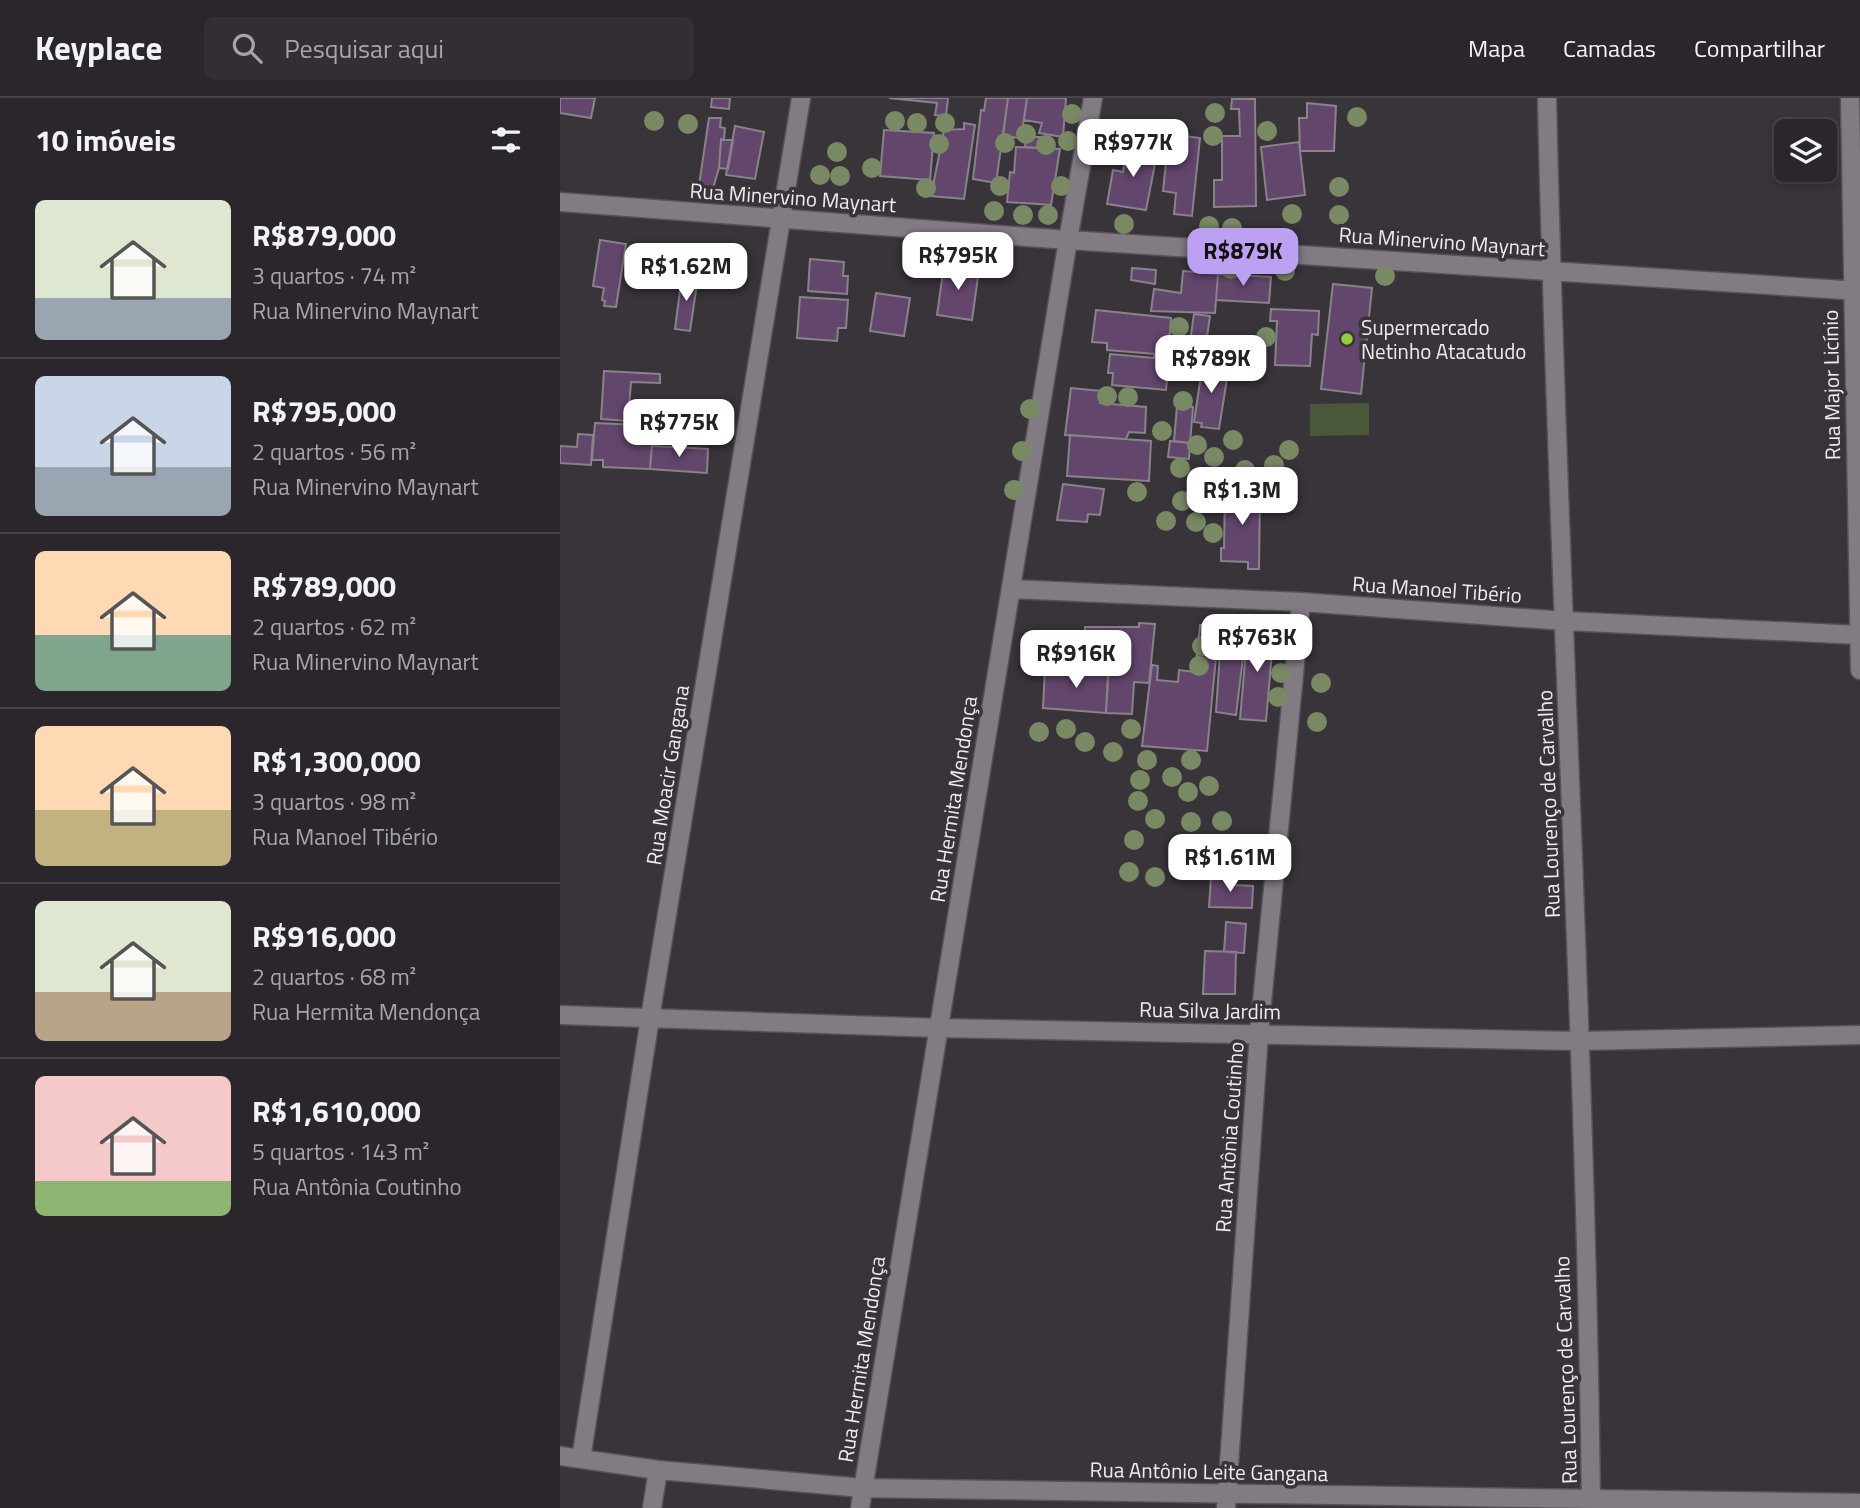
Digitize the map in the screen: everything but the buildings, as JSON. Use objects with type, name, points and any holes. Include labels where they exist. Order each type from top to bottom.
[{"type":"street","name":"Rua Moacir Gangana","points":[[581,1459],[650,1018],[801,98]]},
{"type":"street","name":"Rua Hermita Mendonça","points":[[860,1508],[1093,98]]},
{"type":"street","name":"Rua Lourenço de Carvalho","points":[[1547,98],[1550,271],[1579,1041],[1591,1504]]},
{"type":"street","name":"Rua Major Licínio","points":[[1850,98],[1856,291],[1860,670]]},
{"type":"street","name":"Rua Minervino Maynart","points":[[560,202],[1068,240],[1856,291]]},
{"type":"street","name":"Rua Manoel Tibério","points":[[1011,589],[1301,602],[1565,621],[1859,635]]},
{"type":"street","name":"Rua Antônia Coutinho","points":[[1227,1501],[1259,1033],[1301,602]]},
{"type":"street","name":"Rua Silva Jardim","points":[[560,1015],[939,1028],[1579,1041],[1860,1035]]},
{"type":"street","name":"Rua Antônio Leite Gangana","points":[[560,1456],[658,1470],[863,1488],[1227,1501],[1860,1503]]},
{"type":"street","points":[[652,1508],[658,1470]]},
{"type":"green space","points":[[1369,403],[1369,435],[1310,436],[1310,404]]},
{"type":"place","name":"Supermercado Netinho Atacatudo","points":[[1347,339]]}]
